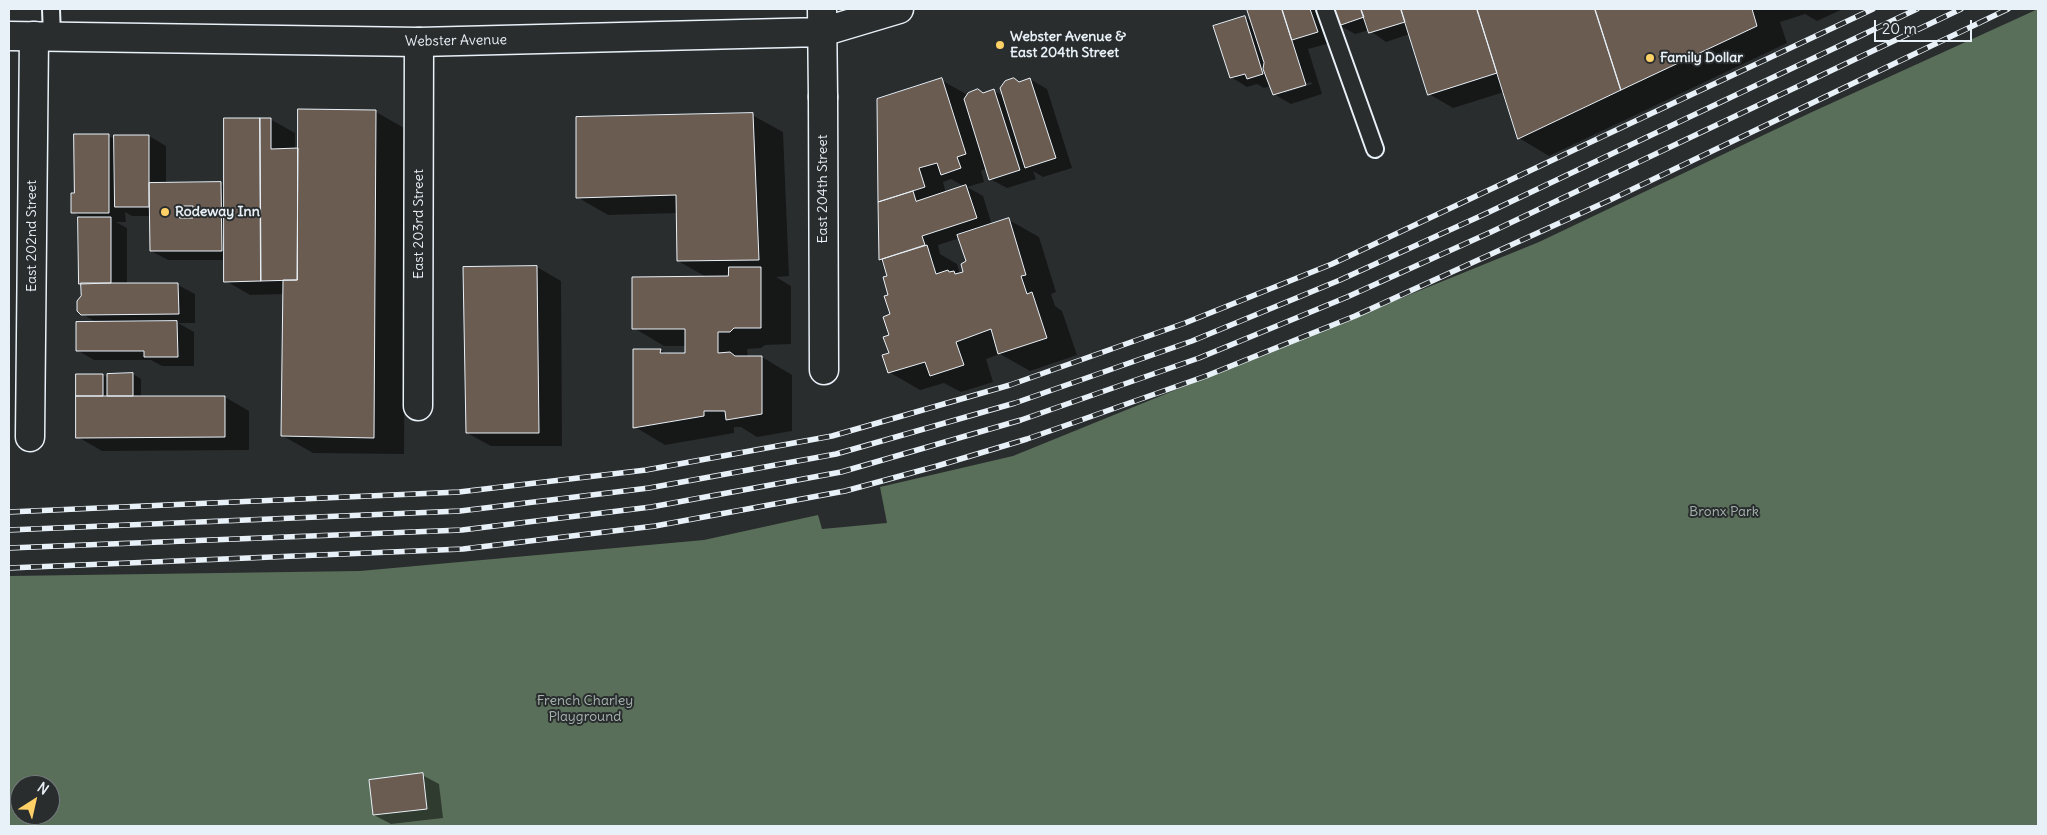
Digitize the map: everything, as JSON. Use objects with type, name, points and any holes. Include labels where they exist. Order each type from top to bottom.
[{"type":"street","name":"Webster Avenue","points":[[31,36],[419,42],[822,21],[899,9]]},
{"type":"street","name":"East 204th Street","points":[[822,21],[824,370]]},
{"type":"street","name":"East 202nd Street","points":[[30,437],[31,36]]},
{"type":"street","name":"East 203rd Street","points":[[418,406],[419,42]]},
{"type":"lane","points":[[31,36],[51,9]]},
{"type":"lane","points":[[1325,9],[1374,149]]},
{"type":"green space","name":"Bronx Park","points":[[2038,9],[2038,826],[9,826],[9,576],[360,571],[704,540],[818,515],[822,529],[887,523],[880,487],[1013,456],[1539,242],[1812,112]]},
{"type":"building","points":[[1247,9],[1282,9],[1306,85],[1273,95],[1263,69],[1264,63]]},
{"type":"building","points":[[1282,9],[1310,9],[1318,32],[1292,40]]},
{"type":"building","points":[[1332,9],[1361,9],[1364,17],[1338,26]]},
{"type":"building","points":[[1361,9],[1401,9],[1405,22],[1369,33]]},
{"type":"building","points":[[1401,9],[1477,9],[1497,73],[1428,95]]},
{"type":"building","points":[[1477,9],[1595,9],[1621,90],[1518,139]]},
{"type":"building","name":"Family Dollar","points":[[1595,9],[1752,9],[1757,26],[1621,90]]},
{"type":"building","points":[[1245,16],[1263,74],[1247,79],[1245,74],[1230,78],[1213,26]]},
{"type":"building","points":[[942,78],[966,154],[957,157],[961,168],[941,175],[937,163],[919,168],[925,187],[878,202],[877,99]]},
{"type":"building","points":[[1014,78],[1019,82],[1030,78],[1056,158],[1025,168],[1000,88],[1005,81]]},
{"type":"building","points":[[978,89],[983,93],[994,89],[1020,170],[989,180],[964,99],[968,93]]},
{"type":"building","points":[[298,109],[376,110],[374,438],[281,436],[283,280],[297,280]]},
{"type":"building","points":[[753,113],[759,260],[677,261],[676,195],[576,198],[576,117]]},
{"type":"building","points":[[224,118],[260,118],[261,281],[224,282]]},
{"type":"building","points":[[260,118],[271,118],[271,149],[298,148],[297,280],[261,281]]},
{"type":"building","points":[[74,134],[109,134],[109,213],[71,213],[71,193],[74,193]]},
{"type":"building","points":[[114,135],[149,135],[149,207],[115,207]]},
{"type":"building","name":"Rodeway Inn","points":[[221,182],[222,251],[150,251],[149,183]],"holes":[[[181,206],[193,206],[193,218],[180,218]]]},
{"type":"building","points":[[966,185],[977,218],[922,236],[925,245],[879,260],[878,202],[913,191],[916,201]]},
{"type":"building","points":[[78,217],[111,217],[111,283],[79,284]]},
{"type":"building","points":[[1009,218],[1026,275],[1021,276],[1027,294],[1032,292],[1047,338],[998,354],[991,329],[956,342],[964,365],[930,376],[925,362],[888,373],[882,355],[889,353],[883,337],[889,335],[883,317],[890,314],[884,296],[888,295],[883,277],[887,276],[882,259],[927,245],[936,274],[948,270],[949,272],[954,271],[955,274],[963,272],[961,264],[966,261],[957,235]]},
{"type":"building","points":[[537,266],[539,433],[466,433],[463,267]]},
{"type":"building","points":[[729,267],[761,267],[761,328],[734,328],[730,332],[718,332],[718,353],[730,352],[735,356],[762,356],[762,414],[726,420],[725,411],[704,411],[704,416],[633,428],[633,349],[661,349],[660,353],[685,353],[685,329],[632,329],[632,277],[728,276]]},
{"type":"building","points":[[81,283],[178,283],[179,314],[81,315],[77,311],[77,301],[81,296]]},
{"type":"building","points":[[177,321],[178,357],[144,357],[144,351],[76,351],[76,322]]},
{"type":"building","points":[[133,373],[133,396],[107,396],[107,374]]},
{"type":"building","points":[[76,374],[103,374],[103,396],[76,396]]},
{"type":"building","points":[[76,396],[225,396],[225,437],[76,438]]},
{"type":"building","points":[[423,773],[427,809],[373,815],[369,780]]},
{"type":"railway","points":[[9,512],[459,492],[646,470],[832,436],[1010,385],[1185,323],[1332,264],[1873,9]]},
{"type":"railway","points":[[9,530],[460,511],[649,488],[836,454],[1015,403],[1192,341],[1340,280],[1487,213],[1917,9]]},
{"type":"railway","points":[[9,548],[462,530],[651,507],[841,472],[1021,420],[1199,358],[1347,297],[1491,232],[1961,9]]},
{"type":"railway","points":[[9,568],[463,549],[655,526],[845,491],[937,466],[1027,439],[1206,376],[1355,316],[1610,200],[2008,9]]},
{"type":"place","name":"Webster Avenue & East 204th Street","points":[[1000,45]]},
{"type":"place","name":"Family Dollar","points":[[1650,58]]},
{"type":"place","name":"Rodeway Inn","points":[[165,212]]},
{"type":"park label","name":"French Charley Playground","points":[[585,710]]}]
